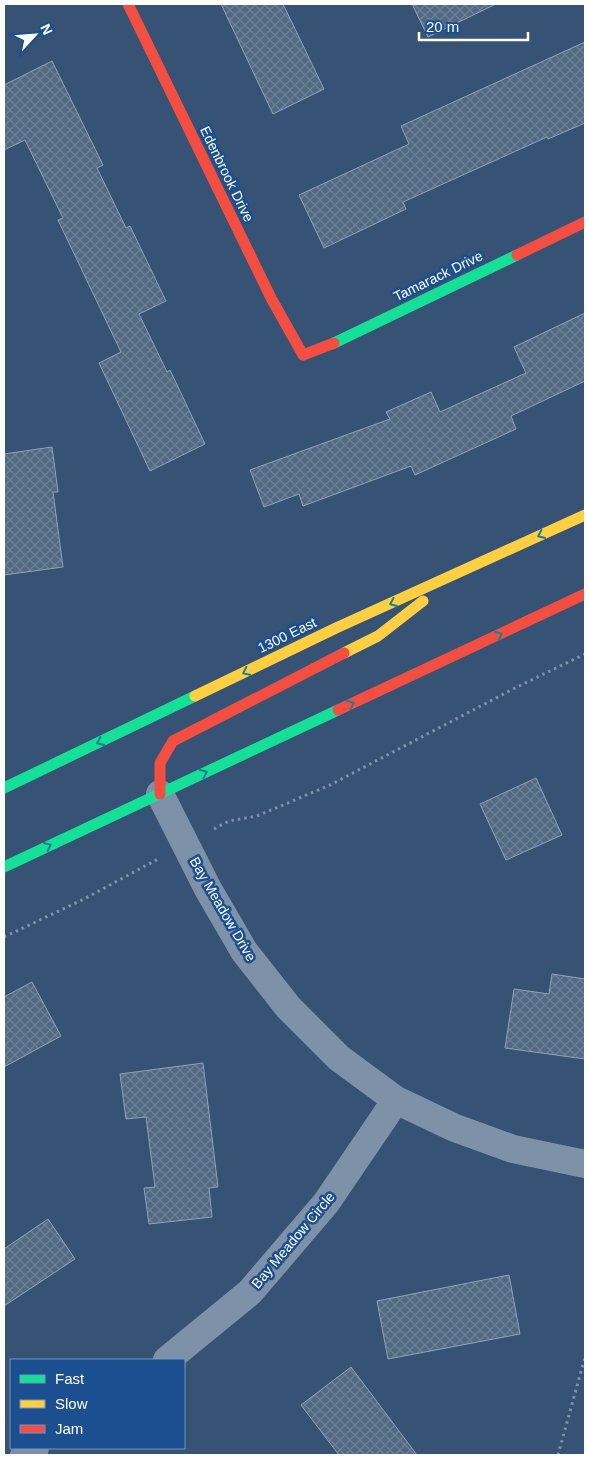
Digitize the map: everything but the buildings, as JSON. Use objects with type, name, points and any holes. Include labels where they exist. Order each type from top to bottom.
[{"type":"main road","name":"Edenbrook Drive","points":[[128,4],[271,298],[303,355]]},
{"type":"main road","name":"Tamarack Drive","points":[[303,355],[332,344],[585,222]]},
{"type":"main road","name":"1300 East","points":[[4,788],[336,628],[585,515]]},
{"type":"main road","points":[[160,794],[160,762],[173,740],[378,636],[460,573]]},
{"type":"main road","points":[[4,867],[585,594]]},
{"type":"street","name":"Bay Meadow Drive","points":[[160,794],[185,844],[244,951],[288,1007],[338,1058],[396,1100],[455,1128],[513,1149],[585,1164]]},
{"type":"street","name":"Bay Meadow Circle","points":[[168,1359],[250,1292],[326,1203],[396,1100]]},
{"type":"path","points":[[4,937],[84,899],[229,821],[257,816],[330,785],[517,687],[585,654]]},
{"type":"path","points":[[558,1455],[585,1357]]},
{"type":"traffic: fast","points":[[334,343],[517,255]]},
{"type":"traffic: fast","points":[[4,788],[195,696]]},
{"type":"traffic: fast","points":[[4,867],[338,710]]},
{"type":"traffic: slow","points":[[195,696],[336,628],[585,515]]},
{"type":"traffic: slow","points":[[344,653],[378,636],[423,601]]},
{"type":"traffic: jam","points":[[128,4],[271,298],[303,355],[334,343]]},
{"type":"traffic: jam","points":[[517,255],[585,222]]},
{"type":"traffic: jam","points":[[338,710],[585,594]]},
{"type":"traffic: jam","points":[[160,794],[160,763],[173,741],[344,653]]}]
